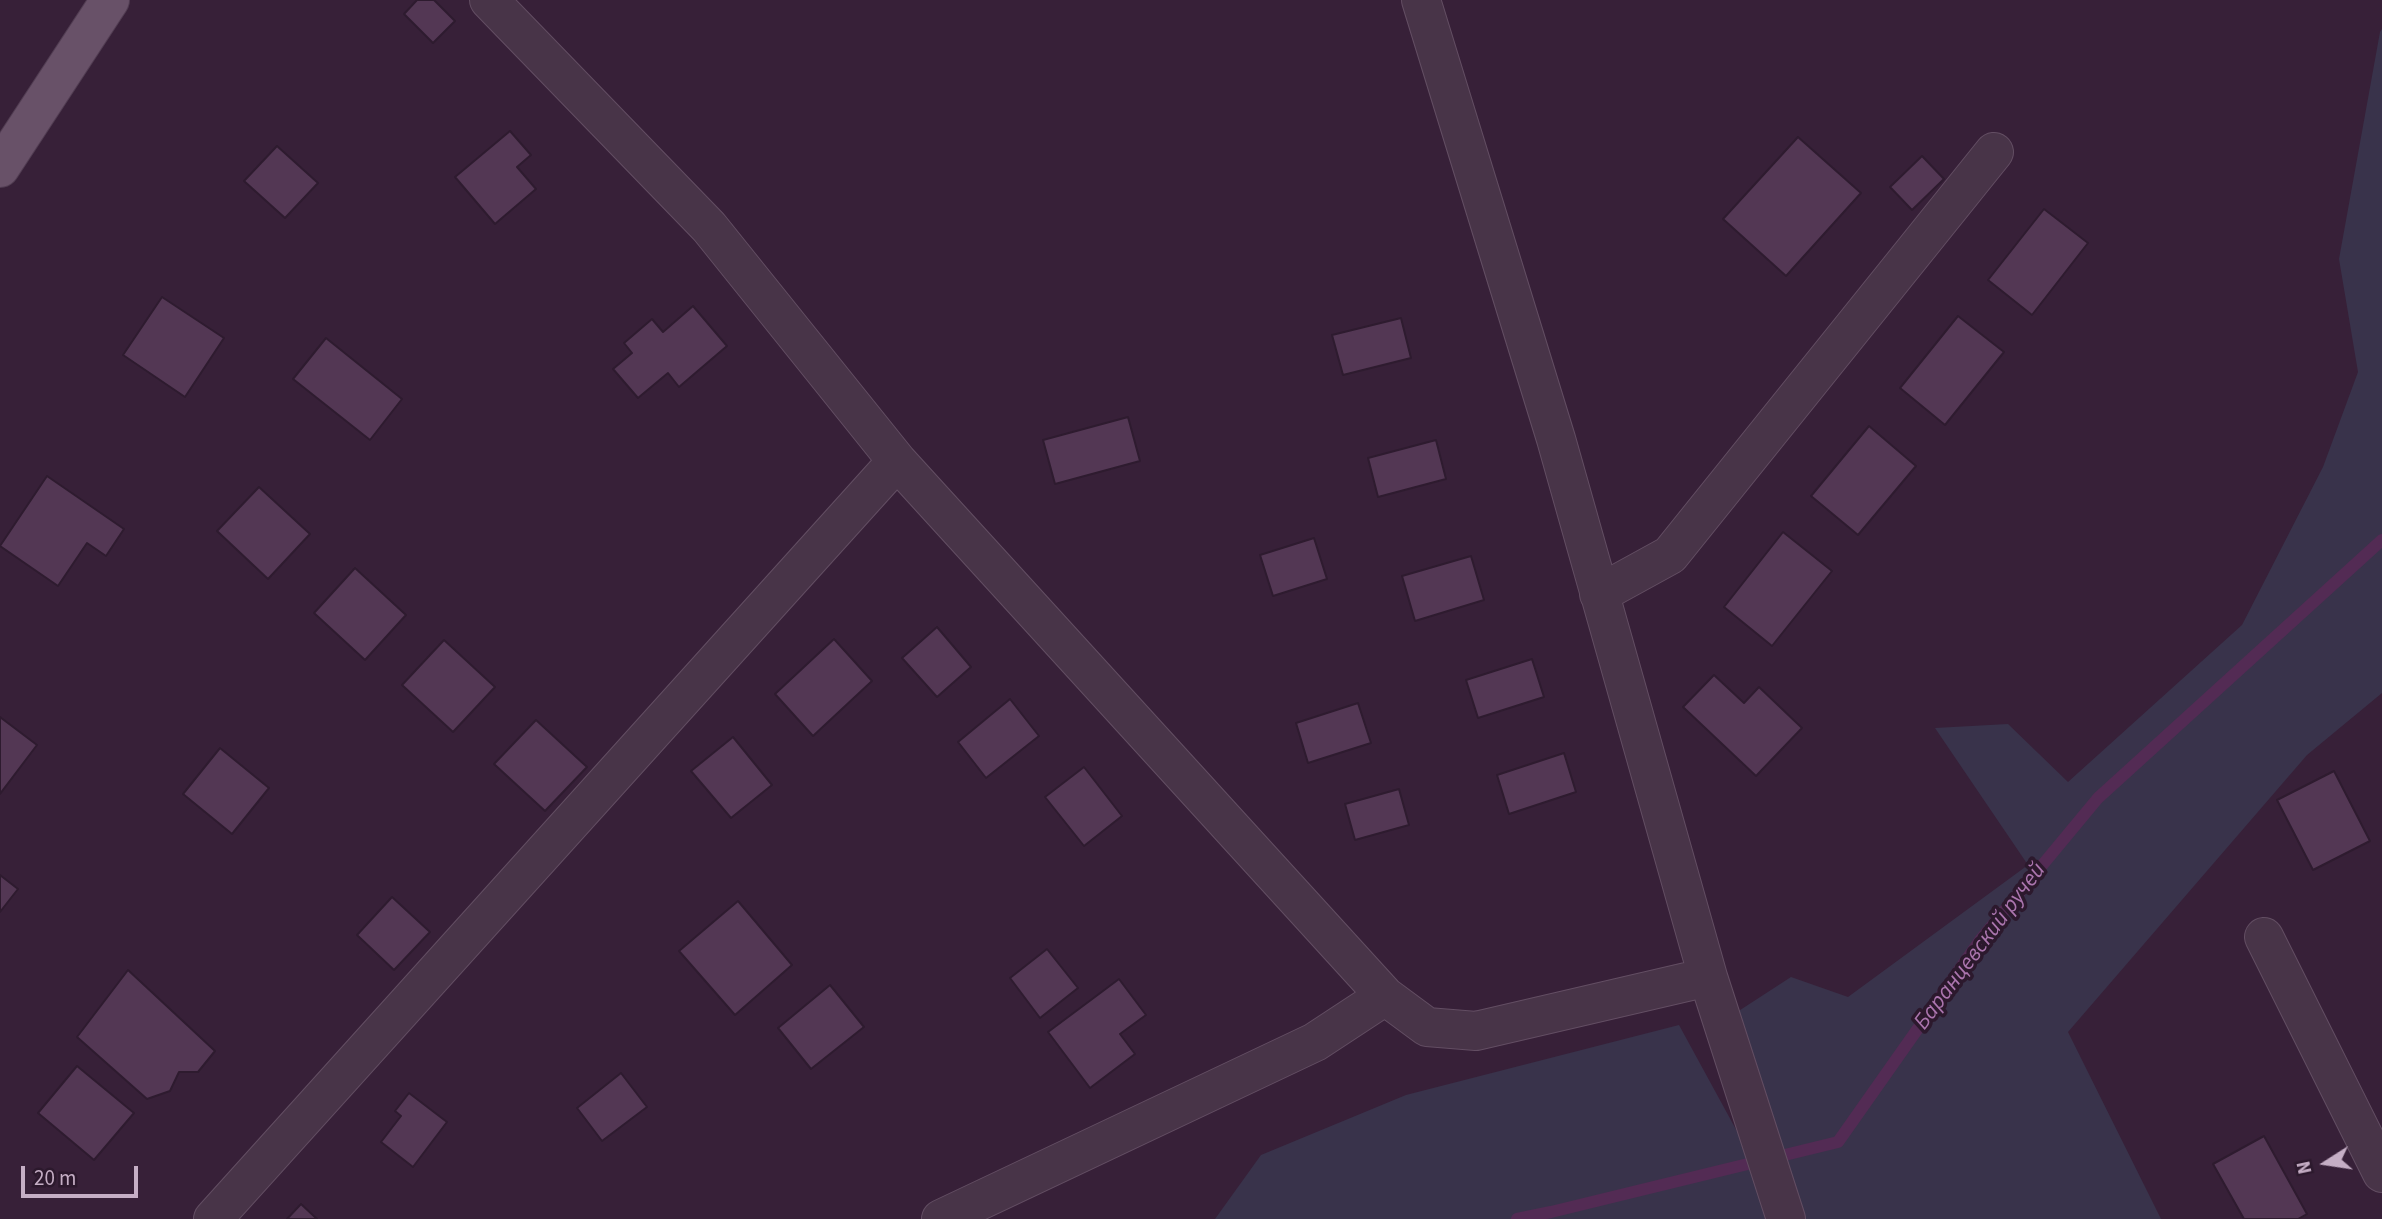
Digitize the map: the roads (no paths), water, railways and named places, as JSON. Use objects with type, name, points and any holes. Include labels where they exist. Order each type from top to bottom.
[{"type":"main road","points":[[0,167],[110,0]]},
{"type":"lane","points":[[489,0],[709,228],[897,461],[1385,996],[1427,1027],[1476,1031],[1708,977]]},
{"type":"lane","points":[[1420,0],[1556,439],[1708,977],[1786,1219]]},
{"type":"lane","points":[[1599,594],[1670,555],[1994,152]]},
{"type":"lane","points":[[213,1219],[897,461]]},
{"type":"lane","points":[[2264,937],[2382,1173]]},
{"type":"lane","points":[[942,1219],[1315,1042],[1385,996]]},
{"type":"waterway","name":"Баранцевский ручей","points":[[1517,1219],[1838,1142],[1981,939],[2098,798],[2382,540]]}]
